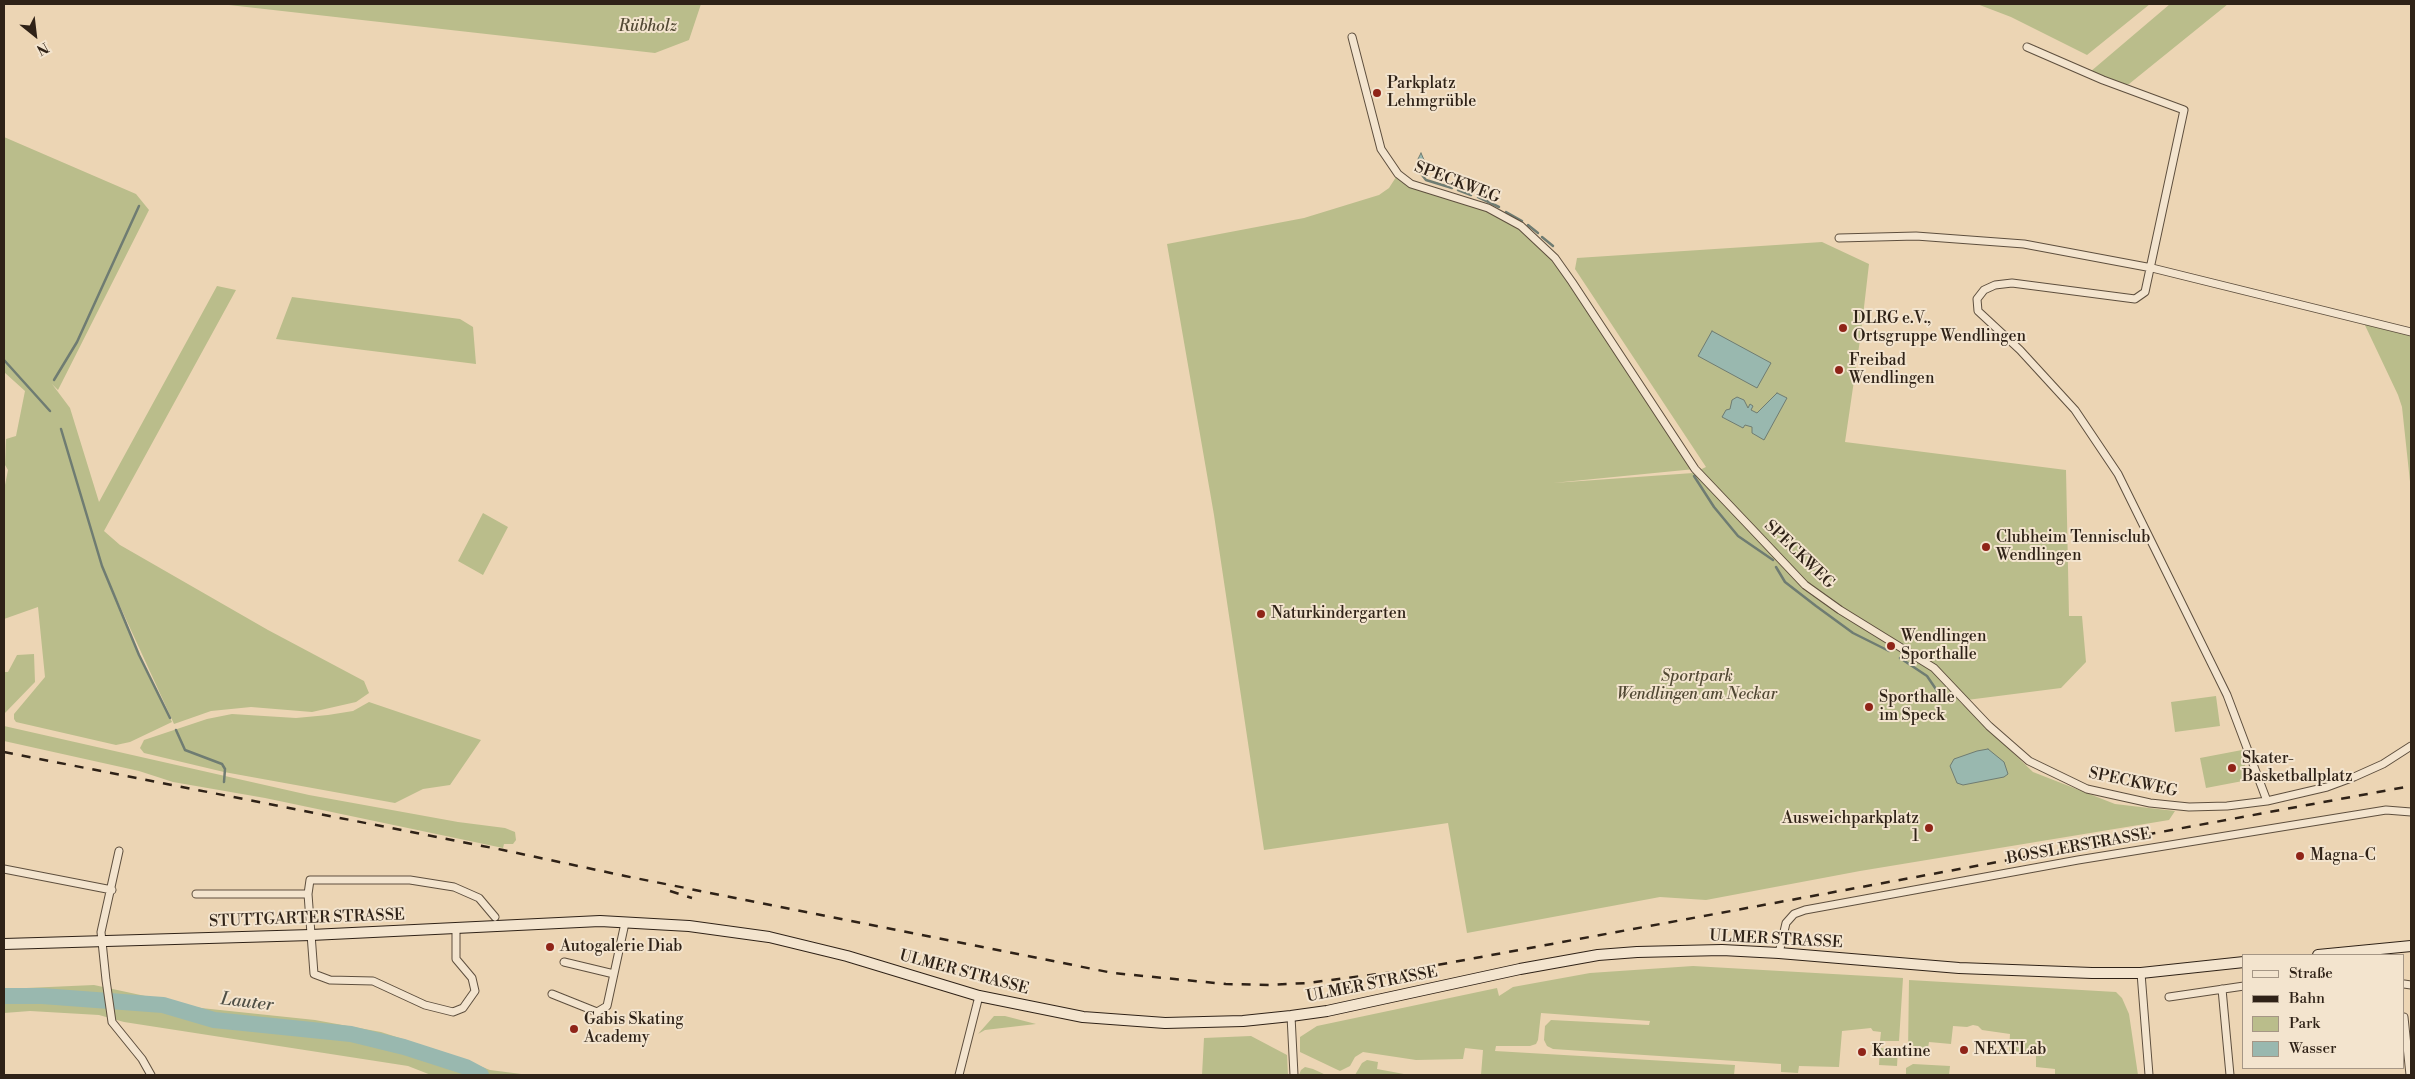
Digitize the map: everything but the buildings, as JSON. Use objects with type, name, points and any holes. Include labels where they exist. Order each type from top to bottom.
[{"type":"main road","name":"ULMER STRASSE","points":[[513,925],[600,921],[689,926],[769,937],[847,956],[979,996],[1083,1017],[1165,1023],[1243,1021],[1291,1016],[1598,955],[1679,950],[1779,953],[2004,971],[2141,973],[2242,962]]},
{"type":"main road","name":"STUTTGARTER STRASSE","points":[[4,944],[311,935],[513,925]]},
{"type":"main road","points":[[2328,954],[2411,946]]},
{"type":"street","name":"SPECKWEG","points":[[1352,37],[1381,149],[1398,174],[1411,184],[1488,208],[1520,226],[1555,258],[1695,469],[1805,585],[1840,610],[1934,668],[2009,746],[2029,761],[2071,783],[2087,789],[2150,804],[2189,807],[2227,806],[2267,801],[2327,787],[2383,764],[2411,746]]},
{"type":"street","points":[[2026,47],[2128,90],[2184,110],[2152,268],[2145,292],[2135,299],[2012,284],[1995,285],[1984,290],[1977,299],[1978,311],[2020,350],[2075,410],[2118,474],[2227,695],[2267,801]]},
{"type":"street","points":[[1840,238],[1916,236],[2024,244],[2152,268],[2411,332]]},
{"type":"street","name":"BOSSLERSTRASSE","points":[[1779,953],[1786,923],[1794,914],[1805,910],[2078,860],[2386,810],[2411,812]]},
{"type":"street","points":[[119,851],[112,890],[101,932],[106,980],[112,1022],[142,1059],[151,1075]]},
{"type":"street","points":[[4,869],[112,890]]},
{"type":"street","points":[[456,928],[456,959],[472,978],[475,992],[463,1008],[453,1012],[425,1005],[373,981],[330,980],[314,974],[308,894],[310,880],[410,880],[454,887],[479,898],[495,917]]},
{"type":"street","points":[[196,894],[308,894]]},
{"type":"street","points":[[552,994],[597,1012],[607,1006],[625,923]]},
{"type":"street","points":[[564,962],[614,974]]},
{"type":"street","points":[[2141,973],[2149,1075]]},
{"type":"street","points":[[2169,997],[2242,986]]},
{"type":"street","points":[[2222,989],[2230,1075]]},
{"type":"street","points":[[958,1075],[979,996]]},
{"type":"street","points":[[1291,1016],[1294,1075]]},
{"type":"street","points":[[2405,1027],[2410,1075]]},
{"type":"green space","name":"Rübholz","points":[[220,4],[701,4],[689,40],[655,53]]},
{"type":"green space","points":[[1977,4],[2150,4],[2087,55],[2011,17]]},
{"type":"green space","points":[[2170,4],[2228,4],[2129,84],[2121,84],[2090,72]]},
{"type":"green space","points":[[4,137],[136,194],[149,210],[58,390],[52,384],[70,408],[99,502],[217,286],[236,290],[104,531],[120,545],[268,630],[364,681],[369,693],[356,702],[312,712],[251,707],[211,711],[174,724],[114,593],[131,637],[172,722],[130,742],[116,745],[16,722],[14,719],[14,714],[45,677],[38,607],[4,619],[4,490],[8,470],[5,465],[6,439],[16,436],[25,391],[4,372]]},
{"type":"green space","name":"Sportpark Wendlingen am Neckar","points":[[1398,174],[1411,184],[1488,208],[1521,226],[1555,258],[1695,469],[1553,483],[1693,473],[1706,467],[1575,269],[1577,258],[1822,242],[1869,264],[1845,442],[2066,470],[2069,616],[2082,616],[2086,662],[2061,688],[1959,701],[2033,772],[2115,804],[2175,811],[2169,820],[1860,871],[1706,900],[1660,897],[1467,933],[1448,823],[1264,850],[1214,515],[1167,244],[1304,218],[1379,195],[1389,188]]},
{"type":"green space","points":[[292,297],[460,319],[473,327],[476,364],[276,339]]},
{"type":"green space","points":[[2363,321],[2411,332],[2411,491],[2402,407]]},
{"type":"green space","points":[[483,513],[508,527],[483,575],[458,561]]},
{"type":"green space","points":[[34,654],[35,682],[4,714],[4,672],[8,672],[17,655]]},
{"type":"green space","points":[[2216,696],[2220,726],[2175,732],[2171,702]]},
{"type":"green space","points":[[369,702],[481,740],[450,785],[423,789],[395,803],[224,772],[144,753],[140,748],[144,740],[207,719],[232,714],[296,718],[328,715],[353,711]]},
{"type":"green space","points":[[4,726],[309,795],[458,822],[505,828],[515,832],[516,840],[513,844],[504,844],[503,848],[265,798],[173,782],[139,771],[4,741]]},
{"type":"green space","points":[[2242,750],[2248,780],[2206,788],[2200,758]]},
{"type":"green space","points":[[1693,966],[1903,978],[1899,1041],[1880,1041],[1881,1032],[1873,1031],[1871,1028],[1842,1031],[1839,1067],[1799,1066],[1798,1073],[1781,1072],[1781,1064],[1553,1049],[1547,1046],[1544,1040],[1545,1026],[1551,1020],[1649,1025],[1650,1021],[1541,1013],[1536,1044],[1530,1046],[1496,1046],[1495,1051],[1735,1065],[1734,1075],[1481,1075],[1483,1050],[1465,1048],[1463,1059],[1416,1060],[1363,1052],[1355,1057],[1350,1066],[1340,1071],[1300,1052],[1300,1037],[1317,1026],[1497,988],[1499,996],[1513,987],[1590,973]]},
{"type":"green space","points":[[1909,980],[2116,992],[2122,998],[2129,1014],[2138,1075],[2055,1075],[2055,1069],[2036,1067],[2036,1053],[2009,1051],[2010,1034],[1982,1030],[1978,1026],[1973,1025],[1967,1027],[1953,1026],[1951,1044],[1929,1042],[1927,1054],[1924,1057],[1912,1056],[1908,1052]]},
{"type":"green space","points":[[94,985],[201,1008],[315,1020],[381,1032],[446,1053],[490,1070],[529,1075],[431,1075],[408,1066],[124,1022],[99,1015],[30,1011],[4,1013],[4,989]]},
{"type":"green space","points":[[994,1016],[1005,1016],[1036,1024],[985,1030],[978,1034]]},
{"type":"green space","points":[[1251,1036],[1287,1055],[1288,1075],[1202,1075],[1204,1038]]},
{"type":"green space","points":[[1880,1048],[1898,1049],[1897,1066],[1879,1065]]},
{"type":"green space","points":[[1367,1060],[1378,1062],[1377,1069],[1404,1074],[1456,1075],[1355,1075],[1362,1063]]},
{"type":"green space","points":[[1913,1064],[1950,1066],[1949,1075],[1906,1075],[1906,1068]]},
{"type":"green space","points":[[1305,1067],[1313,1069],[1326,1075],[1299,1075]]},
{"type":"water","points":[[1421,153],[1428,169],[1422,175],[1418,159]]},
{"type":"water","points":[[1712,331],[1771,363],[1757,388],[1698,356]]},
{"type":"water","points":[[1777,393],[1787,398],[1764,440],[1752,433],[1752,427],[1745,425],[1743,428],[1722,417],[1726,410],[1730,409],[1732,400],[1737,397],[1744,400],[1748,408],[1750,404],[1753,406],[1751,410],[1757,413]]},
{"type":"water","points":[[1988,749],[2004,762],[2008,774],[2004,777],[1963,785],[1957,783],[1950,766],[1954,759]]},
{"type":"waterway","points":[[1422,175],[1426,180],[1452,188]]},
{"type":"waterway","points":[[1458,190],[1471,195]]},
{"type":"waterway","points":[[1478,197],[1499,207]]},
{"type":"waterway","points":[[54,380],[77,342],[139,206]]},
{"type":"waterway","points":[[1506,212],[1522,221]]},
{"type":"waterway","points":[[1528,225],[1538,233]]},
{"type":"waterway","points":[[1542,237],[1553,246]]},
{"type":"waterway","points":[[4,360],[50,411]]},
{"type":"waterway","points":[[61,429],[102,566],[139,655],[170,718]]},
{"type":"waterway","points":[[1694,476],[1714,507],[1738,536],[1773,560]]},
{"type":"waterway","points":[[1776,567],[1785,582],[1816,606],[1853,633],[1889,651]]},
{"type":"waterway","points":[[1900,658],[1927,676],[1944,701]]},
{"type":"waterway","points":[[176,730],[185,750],[222,764],[225,769],[224,782]]},
{"type":"waterway","name":"Lauter","points":[[4,996],[42,996],[163,1005],[214,1020],[351,1034],[404,1047],[466,1067],[481,1075]]},
{"type":"railway","points":[[4,752],[1113,973],[1226,984],[1269,985],[1307,983],[1410,970],[2411,786]]},
{"type":"railway","points":[[670,891],[692,898]]},
{"type":"place","name":"Parkplatz Lehmgrüble","points":[[1377,93]]},
{"type":"place","name":"DLRG e.V., Ortsgruppe Wendlingen","points":[[1843,328]]},
{"type":"place","name":"Freibad Wendlingen","points":[[1839,370]]},
{"type":"place","name":"Clubheim Tennisclub Wendlingen","points":[[1986,547]]},
{"type":"place","name":"Naturkindergarten","points":[[1261,614]]},
{"type":"place","name":"Wendlingen Sporthalle","points":[[1891,646]]},
{"type":"place","name":"Sporthalle im Speck","points":[[1869,707]]},
{"type":"place","name":"Skater- Basketballplatz","points":[[2232,768]]},
{"type":"place","name":"Ausweichparkplatz 1","points":[[1929,828]]},
{"type":"place","name":"Magna-C","points":[[2300,856]]},
{"type":"place","name":"Autogalerie Diab","points":[[550,947]]},
{"type":"place","name":"Gabis Skating Academy","points":[[574,1029]]},
{"type":"place","name":"NEXTLab","points":[[1964,1050]]},
{"type":"place","name":"Kantine","points":[[1862,1052]]}]
